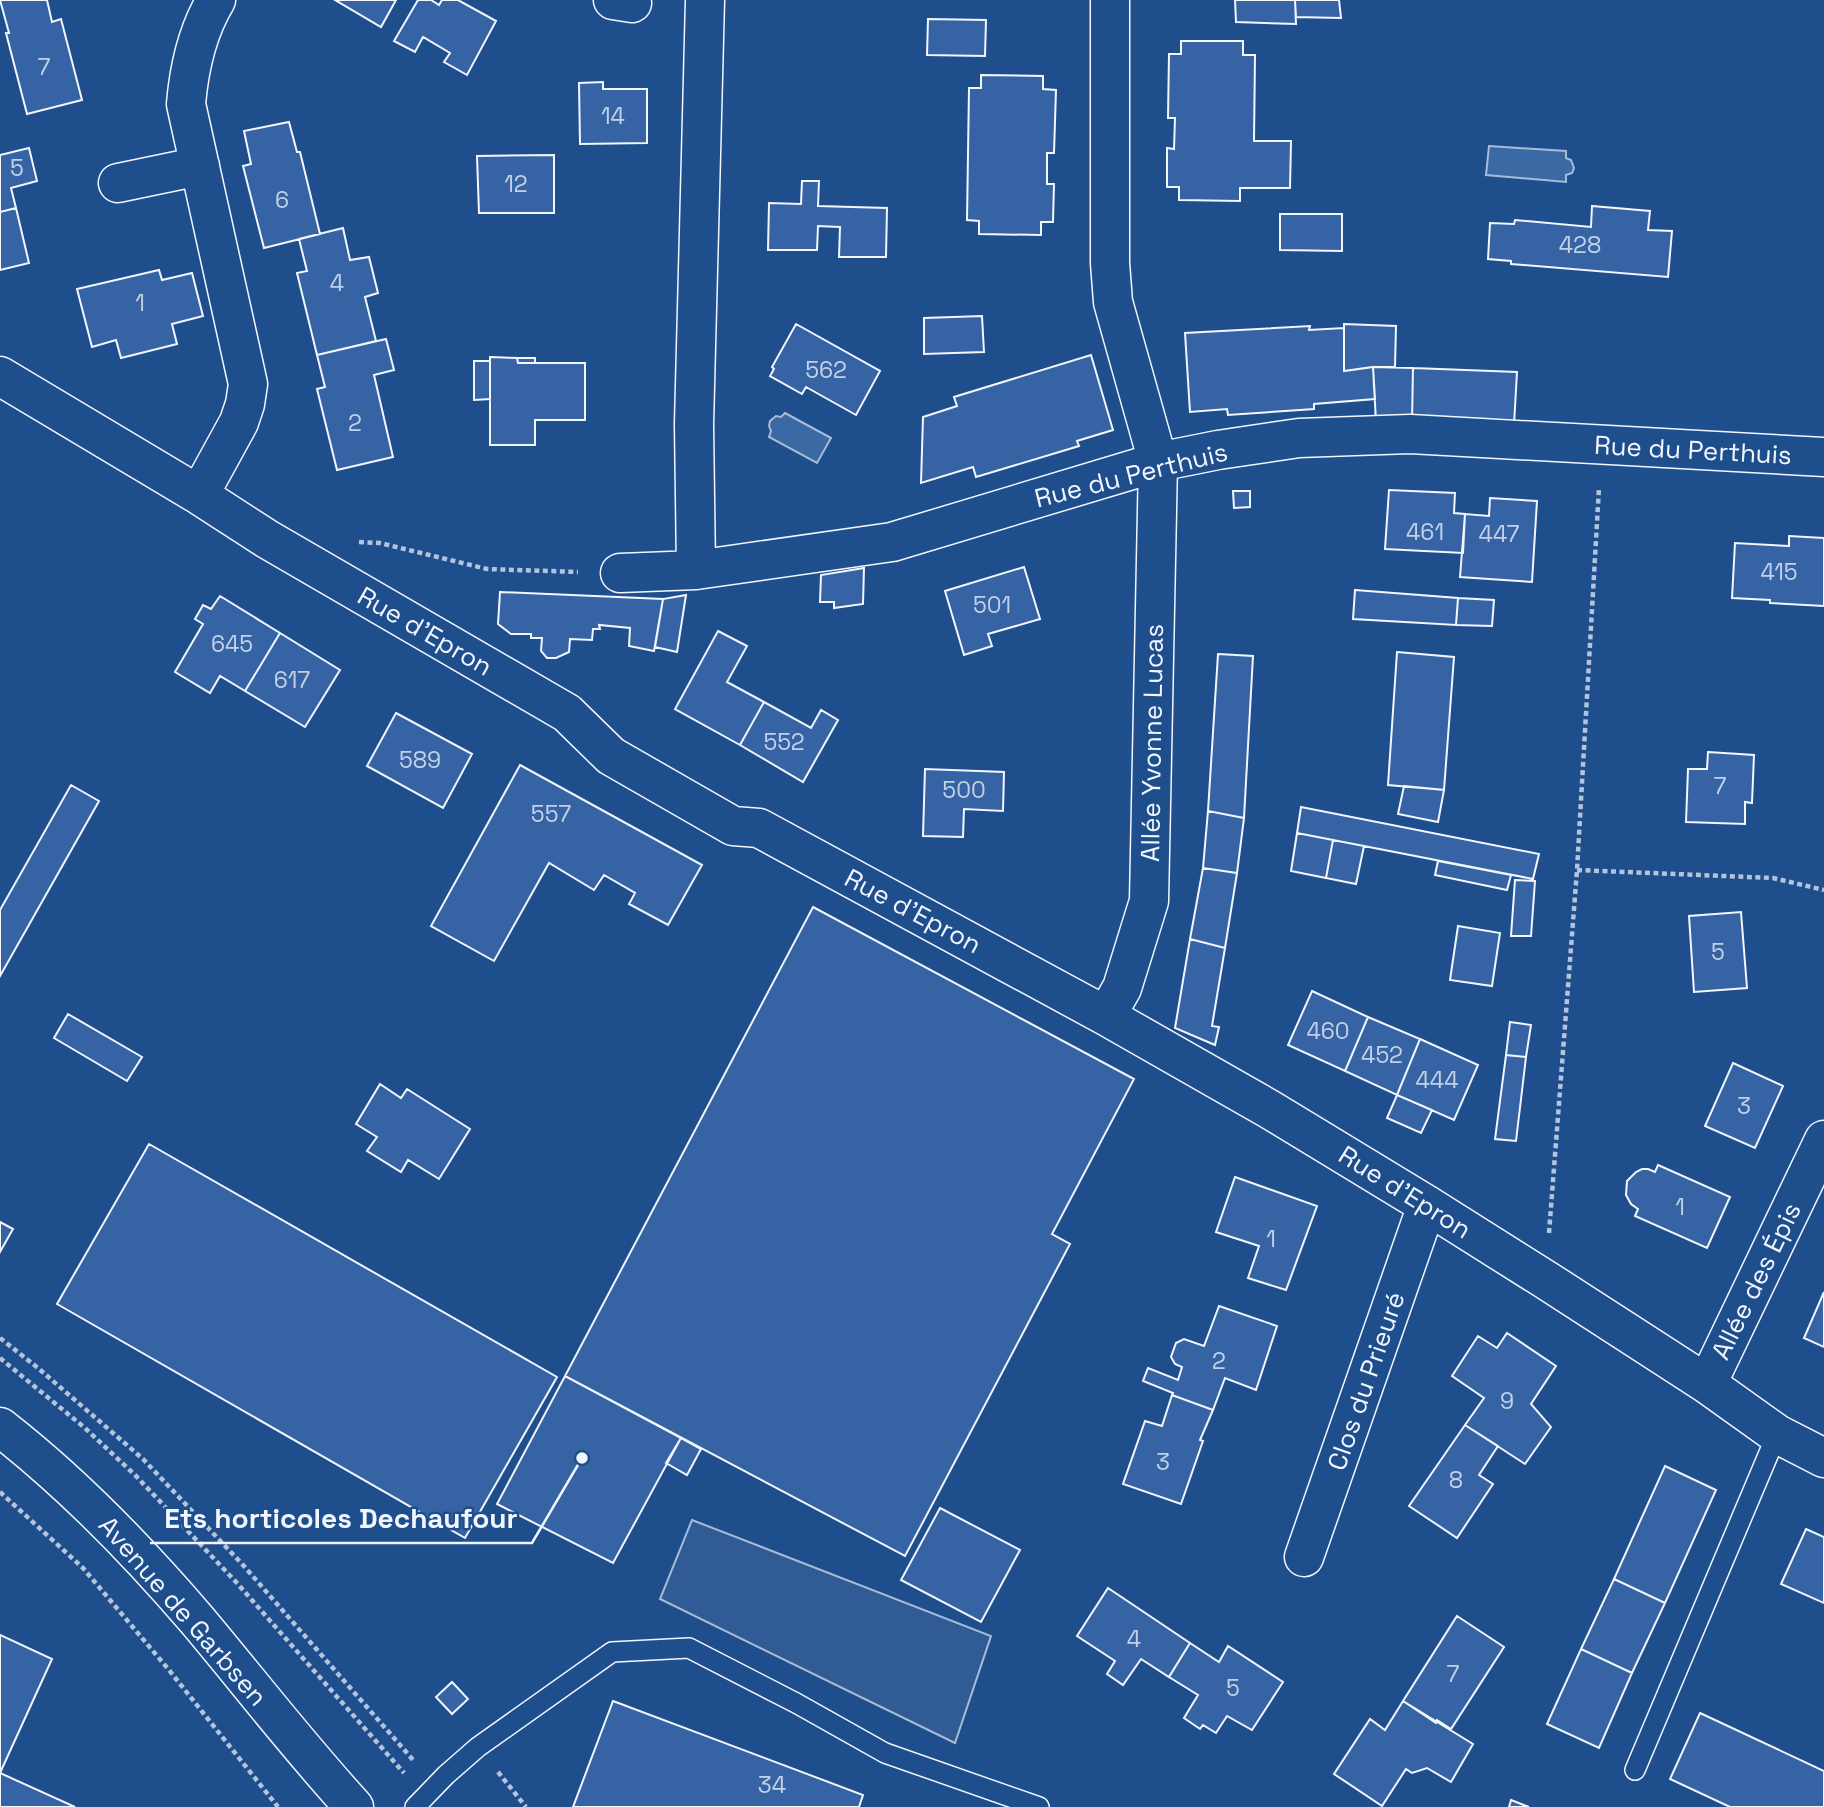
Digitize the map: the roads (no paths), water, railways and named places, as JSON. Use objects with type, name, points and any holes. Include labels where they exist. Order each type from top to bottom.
[{"type":"street","points":[[199,495],[239,422],[246,404],[248,384],[186,104],[188,81],[208,13],[216,0]]},
{"type":"street","points":[[696,570],[694,424],[705,0]]},
{"type":"street","name":"Allée Yvonne Lucas","points":[[1107,1016],[1122,988],[1149,901],[1158,462],[1113,302],[1110,263],[1110,0]]},
{"type":"street","points":[[118,183],[200,166]]},
{"type":"street","name":"Rue d'Epron","points":[[0,376],[199,495],[267,539],[567,713],[611,756],[733,826],[759,828],[1107,1016],[1269,1109],[1546,1280],[1707,1384],[1777,1434],[1824,1458]]},
{"type":"street","name":"Rue du Perthuis","points":[[620,573],[696,570],[892,542],[1158,462],[1299,438],[1409,434],[1824,457]]},
{"type":"street","name":"Allée des Épis","points":[[1707,1384],[1824,1140]]},
{"type":"street","name":"Clos du Prieuré","points":[[1304,1556],[1427,1205]]},
{"type":"street","name":"Avenue de Garbsen","points":[[0,1427],[34,1453],[125,1540],[354,1807]]},
{"type":"lane","points":[[1635,1770],[1777,1434]]},
{"type":"lane","points":[[415,1807],[478,1747],[611,1652],[689,1647],[885,1753],[1039,1807]]},
{"type":"place","name":"Ets horticoles Dechaufour","points":[[582,1458]]}]
